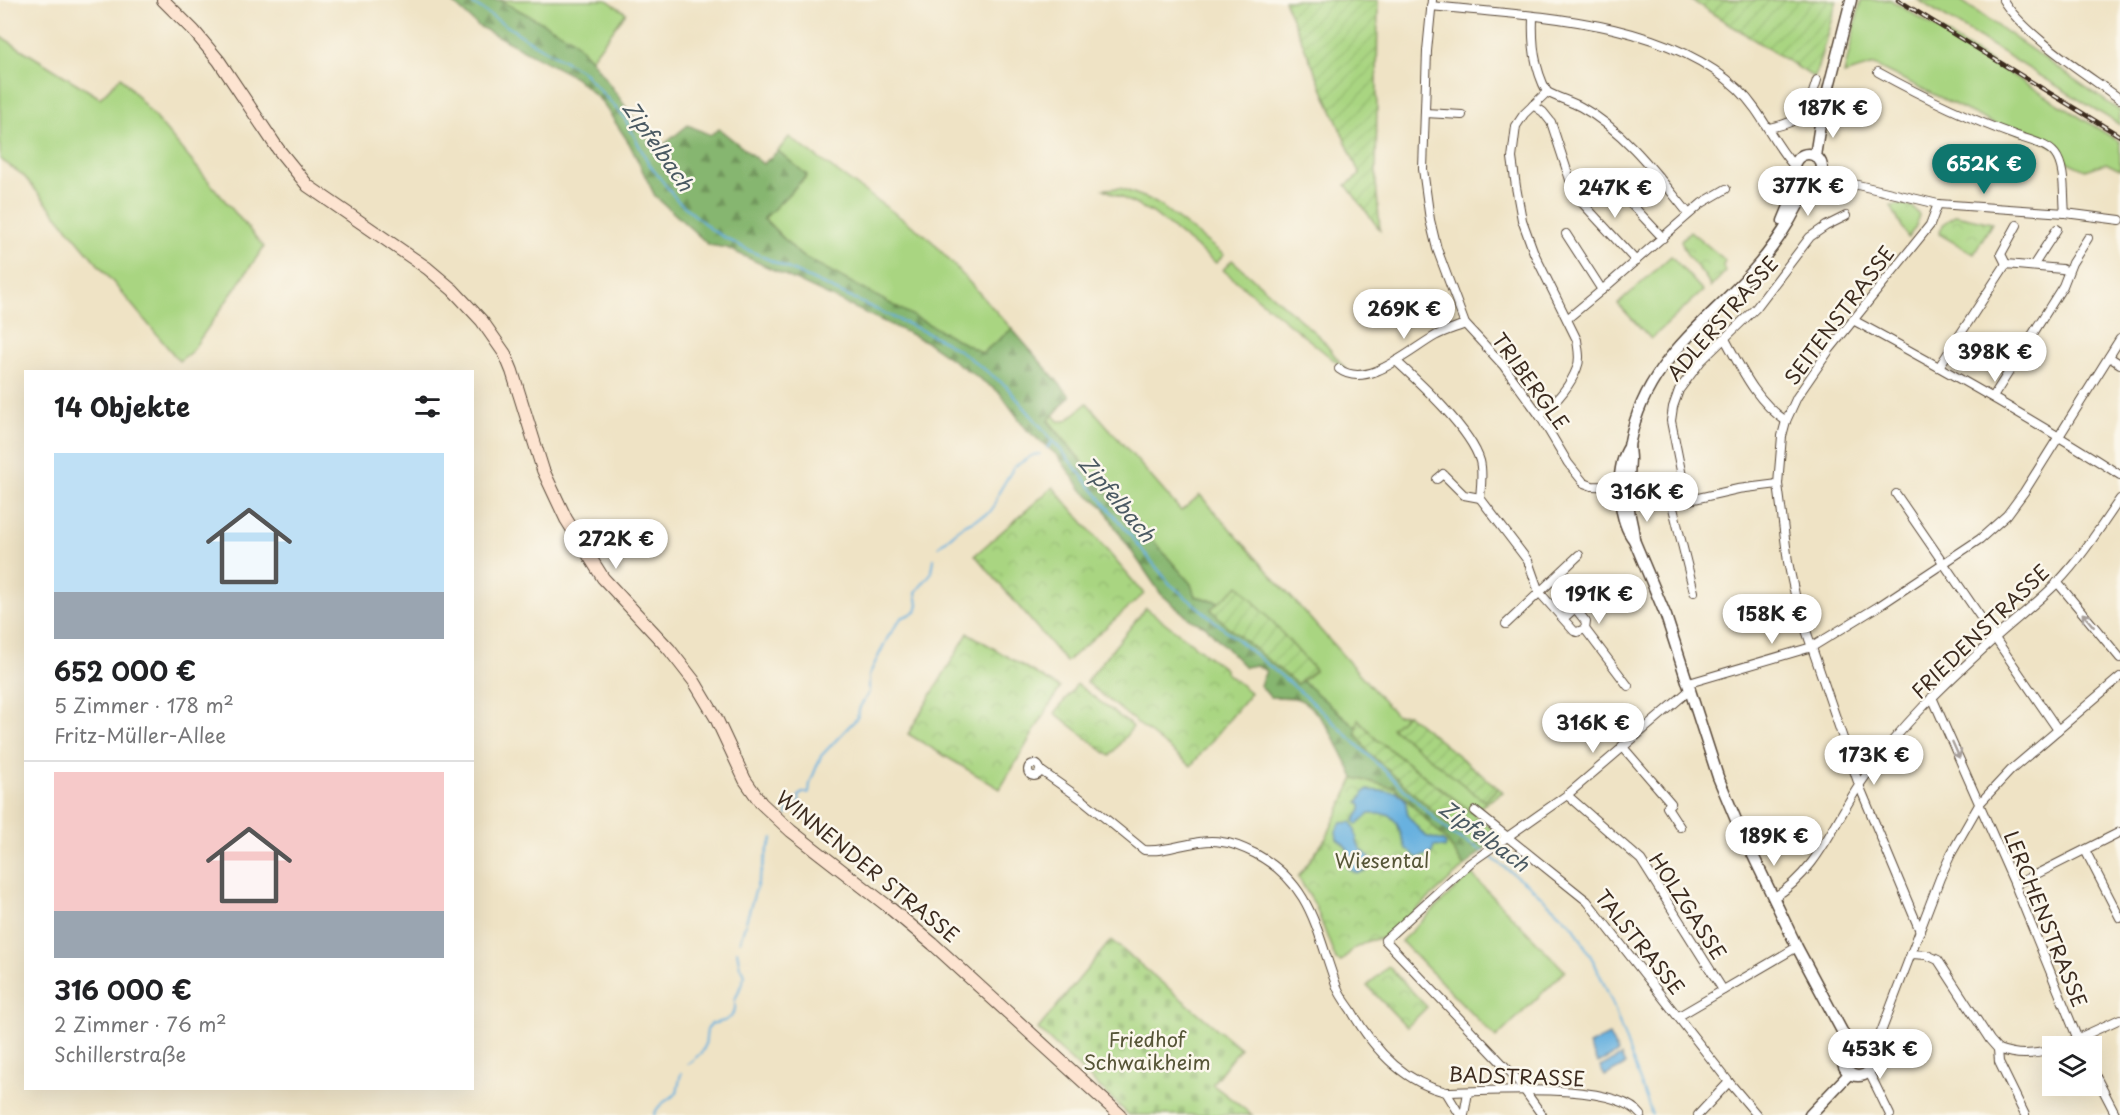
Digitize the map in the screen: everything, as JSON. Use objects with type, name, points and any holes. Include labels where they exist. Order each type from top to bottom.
[{"type":"main road","name":"WINNENDER STRASSE","points":[[163,0],[194,31],[219,61],[278,149],[308,186],[427,267],[470,306],[489,329],[512,370],[543,470],[572,530],[603,578],[669,649],[694,681],[716,718],[745,780],[761,803],[774,818],[933,944],[1120,1115]]},
{"type":"street","points":[[1851,0],[1821,118],[1795,172],[1812,178],[1845,182],[1938,204],[2065,213],[2120,220]]},
{"type":"street","points":[[2003,0],[2008,9],[2032,32],[2120,99]]},
{"type":"street","points":[[1431,3],[1565,19],[1619,30],[1695,59],[1725,78],[1748,99],[1780,148],[1803,159],[1822,164],[1812,178],[1792,217],[1751,273],[1671,354],[1660,369],[1642,401],[1620,472],[1634,540],[1666,616],[1723,788],[1797,947],[1851,1047]]},
{"type":"street","name":"TRIBERGLE","points":[[1431,3],[1423,169],[1430,220],[1437,249],[1465,324],[1503,365],[1540,416],[1568,463],[1584,483],[1592,486],[1624,487]]},
{"type":"street","points":[[1533,16],[1532,44],[1539,77],[1547,92],[1580,106],[1611,128],[1640,157],[1689,214]]},
{"type":"street","points":[[1878,72],[1914,92],[1987,125],[2046,147],[2054,153],[2059,161],[2062,176],[2065,213]]},
{"type":"street","points":[[1769,128],[1796,121],[1805,113],[1817,80]]},
{"type":"street","points":[[1540,416],[1556,403],[1578,367],[1579,354],[1576,340],[1534,253],[1522,220],[1512,158],[1516,126],[1524,114],[1547,92]]},
{"type":"street","points":[[1533,105],[1551,122],[1575,195],[1636,261]]},
{"type":"street","points":[[1425,113],[1462,115]]},
{"type":"street","points":[[1617,189],[1663,238]]},
{"type":"street","points":[[1567,319],[1709,197],[1726,189]]},
{"type":"street","name":"SEITENSTRASSE","points":[[1920,931],[1859,784],[1797,604],[1788,562],[1778,484],[1780,448],[1786,421],[1801,389],[1930,225],[1938,204]]},
{"type":"street","name":"ADLERSTRASSE","points":[[1687,501],[1672,435],[1673,407],[1679,390],[1688,376],[1770,291],[1810,237],[1846,216]]},
{"type":"street","points":[[2006,264],[2001,254],[2017,225]]},
{"type":"street","points":[[2033,266],[2057,229]]},
{"type":"street","points":[[1566,234],[1602,290]]},
{"type":"street","points":[[1993,397],[2063,286],[2068,272],[2088,238]]},
{"type":"street","points":[[1939,367],[2006,264]]},
{"type":"street","points":[[2006,264],[2062,269],[2068,272]]},
{"type":"street","points":[[1853,320],[1993,397],[2060,436],[2120,475]]},
{"type":"street","points":[[1339,369],[1346,374],[1368,375],[1396,361],[1437,335],[1465,324]]},
{"type":"street","points":[[1725,339],[1756,394],[1766,406],[1786,421]]},
{"type":"street","points":[[1542,1115],[1526,1090],[1385,940],[1470,863],[1567,795],[1690,686],[1812,647],[1980,539],[2007,515],[2024,492],[2120,339]]},
{"type":"street","points":[[2109,357],[2120,364]]},
{"type":"street","points":[[1396,361],[1467,436],[1480,461],[1482,480],[1480,498]]},
{"type":"street","points":[[1437,479],[1443,474],[1464,495],[1480,498],[1528,561],[1539,592],[1577,632],[1584,629]]},
{"type":"street","points":[[1694,592],[1672,504],[1738,489],[1778,484]]},
{"type":"street","points":[[1896,494],[2058,730]]},
{"type":"street","name":"FRIEDENSTRASSE","points":[[1773,898],[1790,888],[1808,868],[1859,784],[1894,740],[1932,697],[2057,582],[2120,500]]},
{"type":"street","points":[[1506,624],[1580,555]]},
{"type":"street","points":[[2057,582],[2120,658]]},
{"type":"street","points":[[1564,618],[1575,609],[1586,622],[1584,629]]},
{"type":"street","points":[[1584,629],[1628,686]]},
{"type":"street","points":[[1869,1050],[1878,1040],[1951,854],[1980,803],[2011,770],[2120,677]]},
{"type":"street","name":"LERCHENSTRASSE","points":[[1932,697],[2015,885],[2076,1036]]},
{"type":"street","points":[[1623,746],[1671,803],[1667,807],[1680,827]]},
{"type":"street","name":"BADSTRASSE","points":[[1040,770],[1084,801],[1144,850],[1153,851],[1195,843],[1221,841],[1247,850],[1272,863],[1283,872],[1303,895],[1310,908],[1338,988],[1372,1043],[1389,1061],[1415,1079],[1431,1088],[1446,1092],[1526,1090],[1570,1092],[1611,1098],[1629,1104],[1641,1115]]},
{"type":"street","name":"HOLZGASSE","points":[[1567,795],[1641,860],[1723,990]]},
{"type":"street","name":"TALSTRASSE","points":[[1475,811],[1587,901],[1757,1115]]},
{"type":"street","points":[[2015,885],[2120,832]]},
{"type":"street","points":[[2085,850],[2120,918]]},
{"type":"street","points":[[1679,1016],[1797,947]]},
{"type":"street","points":[[1911,954],[1927,955],[1938,960],[1998,1049],[2018,1055],[2042,1052]]},
{"type":"street","points":[[2091,1036],[2120,1019]]},
{"type":"street","points":[[1861,1046],[1869,1050],[1874,1062],[1869,1072],[1860,1076],[1850,1073],[1843,1063],[1845,1054],[1851,1047],[1861,1046]]},
{"type":"street","points":[[1998,1049],[1999,1062],[2025,1115]]},
{"type":"street","points":[[1869,1072],[1890,1115]]},
{"type":"street","points":[[1810,1115],[1850,1073]]},
{"type":"street","points":[[1698,1115],[1729,1082]]},
{"type":"street","points":[[2102,1088],[2116,1115]]},
{"type":"street","points":[[1446,1092],[1462,1115]]},
{"type":"street","points":[[1462,1115],[1468,1092]]},
{"type":"green space","points":[[450,0],[500,0],[571,38],[591,59],[657,150],[688,125],[710,135],[719,129],[763,164],[778,151],[807,175],[764,219],[800,255],[982,353],[1012,329],[1070,396],[1048,421],[1124,513],[1130,514],[1191,584],[1195,596],[1219,602],[1211,609],[1226,625],[1297,684],[1302,681],[1357,728],[1356,734],[1473,847],[1493,829],[1497,837],[1464,867],[1447,841],[1395,788],[1354,778],[1324,722],[1307,704],[1295,698],[1270,697],[1260,685],[1266,671],[1256,665],[1245,667],[1205,626],[1191,620],[1161,594],[1104,507],[1082,490],[1058,456],[1027,430],[1000,393],[925,341],[727,248],[709,245],[655,196],[629,143],[602,102],[575,77],[478,26]]},
{"type":"green space","points":[[500,0],[607,0],[626,13],[591,59],[570,38]]},
{"type":"green space","points":[[1284,0],[1378,0],[1376,182],[1380,230],[1346,185],[1360,175]]},
{"type":"green space","points":[[1691,0],[1837,0],[1815,77],[1813,77]]},
{"type":"green space","points":[[1861,0],[1891,0],[2120,142],[2120,170],[2106,163],[2085,170],[2063,160],[2058,150],[2046,142],[1990,122],[1874,65],[1844,74]]},
{"type":"green space","points":[[1918,0],[1960,0],[2120,111],[2120,125]]},
{"type":"green space","points":[[0,36],[100,98],[121,77],[264,247],[191,352],[179,361],[23,175],[0,159]]},
{"type":"green space","points":[[789,137],[929,238],[1012,329],[982,354],[800,255],[764,218],[807,176],[778,151]]},
{"type":"green space","points":[[1120,188],[1161,206],[1224,255],[1216,263],[1153,213],[1104,189]]},
{"type":"green space","points":[[1905,204],[1913,207],[1919,215],[1916,226],[1908,238],[1891,206]]},
{"type":"green space","points":[[1956,215],[1992,223],[1974,254],[1939,234],[1944,223]]},
{"type":"green space","points":[[1690,231],[1725,260],[1723,266],[1725,272],[1710,288],[1708,281],[1687,255],[1681,240]]},
{"type":"green space","points":[[1671,256],[1703,291],[1651,339],[1618,304]]},
{"type":"green space","points":[[1232,260],[1321,338],[1346,370],[1223,270]]},
{"type":"green space","points":[[1087,403],[1181,511],[1200,495],[1396,715],[1407,714],[1393,728],[1484,801],[1498,788],[1503,792],[1472,812],[1376,739],[1359,720],[1357,728],[1302,681],[1315,671],[1239,586],[1219,602],[1195,596],[1130,514],[1124,513],[1048,420],[1053,415],[1058,421],[1066,421]]},
{"type":"green space","points":[[1053,487],[1144,594],[1066,662],[975,555]]},
{"type":"green space","points":[[1239,585],[1315,670],[1297,684],[1226,625],[1211,609]]},
{"type":"green space","points":[[1146,608],[1225,669],[1225,672],[1251,693],[1191,766],[1086,682]]},
{"type":"green space","points":[[968,633],[1060,688],[1000,789],[908,734]]},
{"type":"green space","points":[[1077,684],[1133,727],[1110,756],[1055,713]]},
{"type":"green space","points":[[1407,714],[1498,788],[1484,801],[1392,728]]},
{"type":"green space","points":[[1358,719],[1376,739],[1493,829],[1473,847],[1367,751],[1356,733]]},
{"type":"green space","name":"Wiesental","points":[[1354,778],[1395,788],[1447,841],[1464,867],[1386,937],[1368,941],[1353,949],[1341,962],[1336,960],[1315,905],[1298,877],[1326,838]]},
{"type":"green space","points":[[1471,874],[1565,971],[1496,1038],[1401,941]]},
{"type":"green space","name":"Friedhof Schwaikheim","points":[[1111,940],[1240,1048],[1212,1084],[1252,1115],[1129,1115],[1038,1029]]},
{"type":"green space","points":[[1388,966],[1427,1007],[1407,1027],[1367,986]]},
{"type":"water","points":[[1366,790],[1396,792],[1405,799],[1408,816],[1425,836],[1443,841],[1446,844],[1445,848],[1434,846],[1432,853],[1418,858],[1406,849],[1397,823],[1388,814],[1369,814],[1357,825],[1354,821],[1361,810],[1361,804],[1358,802]]},
{"type":"water","points":[[1351,822],[1358,843],[1369,856],[1370,863],[1367,870],[1357,874],[1347,867],[1348,851],[1337,839],[1336,831],[1341,823]]},
{"type":"water","points":[[1609,1035],[1618,1053],[1598,1063],[1589,1045]]},
{"type":"water","points":[[1621,1056],[1625,1065],[1605,1076],[1600,1067]]},
{"type":"waterway","name":"Zipfelbach","points":[[467,0],[533,43],[582,71],[624,117],[649,164],[677,200],[713,231],[746,249],[940,339],[963,353],[1006,386],[1170,584],[1309,699],[1450,833],[1483,851]]},
{"type":"waterway","points":[[1047,448],[1053,441]]},
{"type":"waterway","points":[[939,546],[964,525],[989,513],[1014,467],[1033,455],[1040,454]]},
{"type":"waterway","points":[[787,815],[790,805],[800,806],[799,796],[802,793],[809,793],[810,783],[821,756],[857,718],[860,707],[869,692],[869,675],[888,637],[901,618],[916,612],[918,605],[916,592],[932,572],[934,559]]},
{"type":"waterway","points":[[740,941],[773,838]]},
{"type":"waterway","name":"Zipfelbach","points":[[1488,855],[1531,887],[1574,927],[1595,964],[1612,1002],[1652,1115]]},
{"type":"waterway","points":[[688,1064],[702,1052],[707,1030],[711,1024],[731,1017],[735,1009],[735,1000],[745,974],[740,967],[737,951]]},
{"type":"waterway","points":[[654,1115],[661,1105],[677,1093],[681,1073]]},
{"type":"railway","points":[[1898,0],[2120,136]]}]
